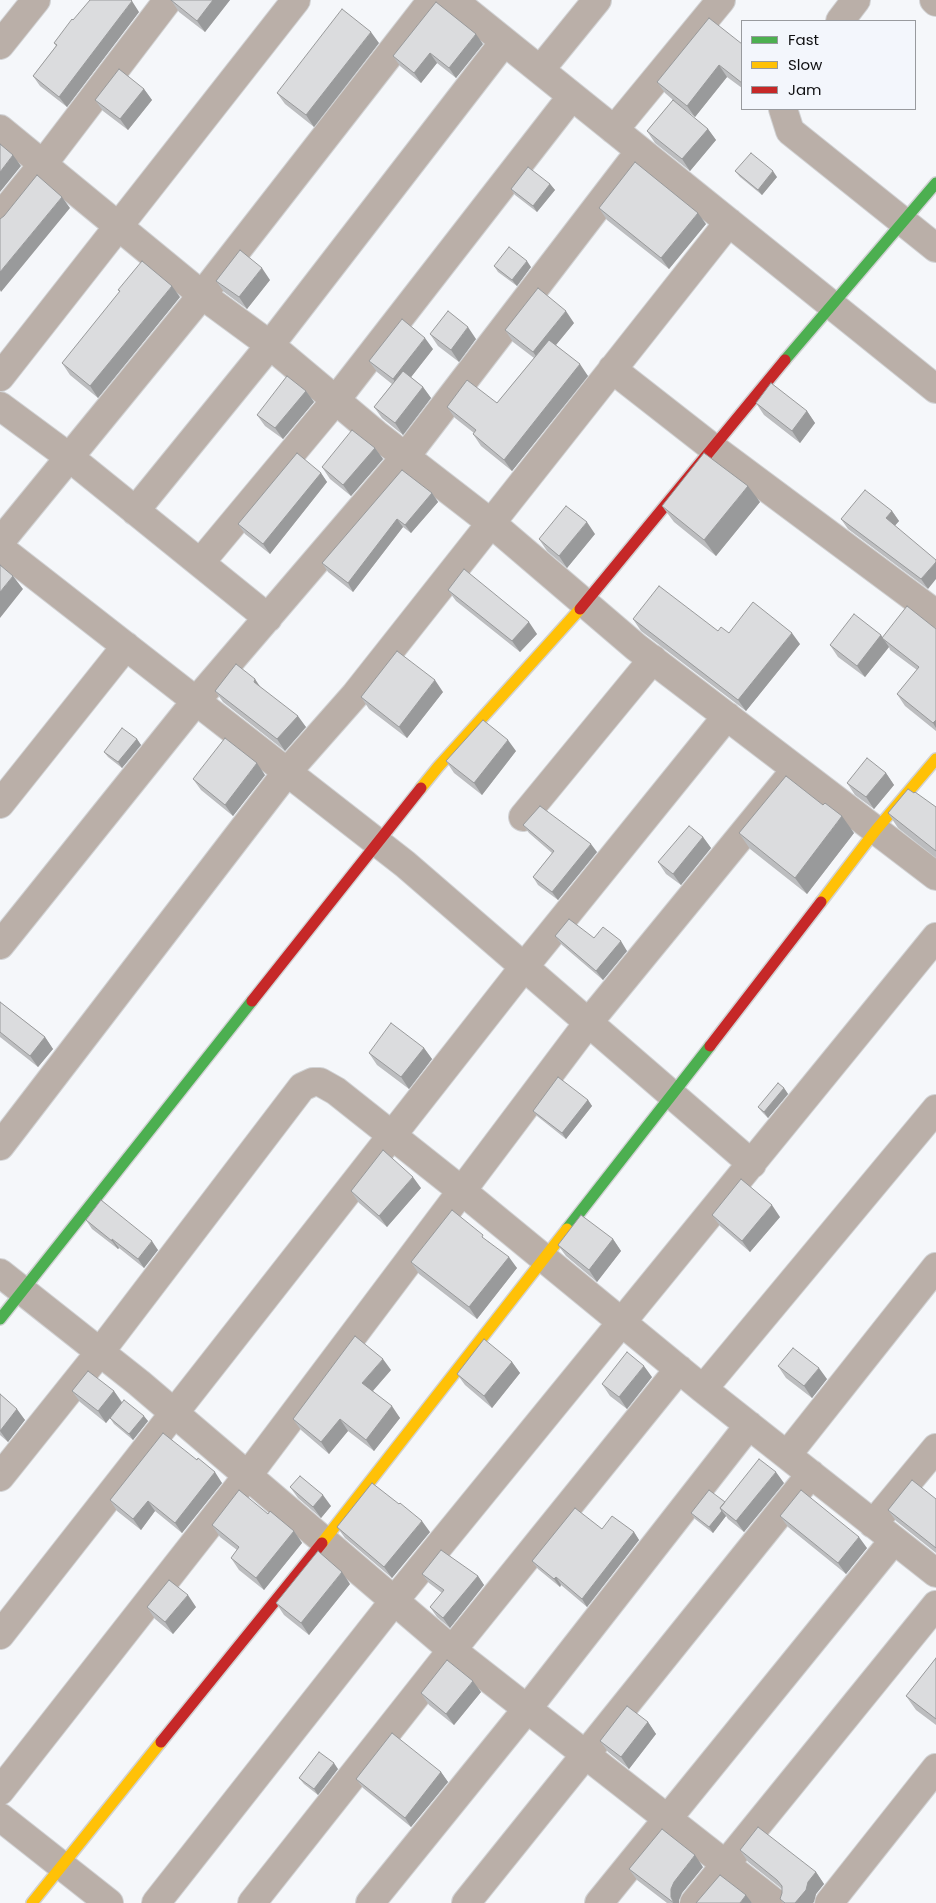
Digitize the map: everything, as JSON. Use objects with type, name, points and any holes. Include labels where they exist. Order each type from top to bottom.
[{"type":"street","points":[[0,45],[36,0]]},
{"type":"street","points":[[0,217],[43,164],[168,0]]},
{"type":"street","points":[[0,377],[296,0]]},
{"type":"street","points":[[0,542],[202,295],[432,0]]},
{"type":"street","points":[[540,70],[597,0]]},
{"type":"street","points":[[614,130],[721,0]]},
{"type":"street","points":[[841,20],[856,0]]},
{"type":"street","points":[[460,2],[504,42],[936,389]]},
{"type":"street","points":[[135,511],[270,345],[504,42]]},
{"type":"street","points":[[200,563],[335,401],[572,96]]},
{"type":"street","points":[[783,110],[790,131],[936,248]]},
{"type":"street","points":[[0,129],[202,295],[270,345],[335,401],[491,523],[585,604],[653,659],[936,876]]},
{"type":"street","points":[[0,945],[196,701],[406,456],[640,151]]},
{"type":"street","points":[[0,1319],[438,767],[585,604],[831,304],[936,183]]},
{"type":"street","points":[[0,1146],[288,772],[355,694],[728,222]]},
{"type":"street","points":[[612,369],[713,448],[936,614]]},
{"type":"street","points":[[0,406],[69,457],[268,618]]},
{"type":"street","points":[[0,548],[412,870],[752,1164]]},
{"type":"street","points":[[0,804],[126,646]]},
{"type":"street","points":[[523,817],[653,659]]},
{"type":"street","points":[[0,1635],[524,967],[726,716]]},
{"type":"street","points":[[32,1903],[324,1540],[672,1095],[876,830],[936,759]]},
{"type":"street","points":[[0,1791],[248,1475],[588,1023],[796,769]]},
{"type":"street","points":[[156,1903],[394,1601],[936,937]]},
{"type":"street","points":[[0,1477],[100,1352],[302,1087],[313,1082],[329,1086],[462,1191],[703,1389],[936,1574]]},
{"type":"street","points":[[703,1389],[936,1109]]},
{"type":"street","points":[[787,1455],[936,1267]]},
{"type":"street","points":[[0,1273],[175,1413],[452,1650],[775,1903]]},
{"type":"street","points":[[252,1903],[452,1650],[679,1369]]},
{"type":"street","points":[[370,1903],[527,1709],[749,1425]]},
{"type":"street","points":[[599,1903],[667,1819],[884,1532],[936,1448]]},
{"type":"street","points":[[466,1903],[811,1474]]},
{"type":"street","points":[[694,1903],[936,1605]]},
{"type":"street","points":[[828,1903],[936,1768]]},
{"type":"street","points":[[0,1817],[109,1903]]},
{"type":"building","points":[[90,0],[132,1],[59,97],[33,76],[57,45],[54,43],[72,19]]},
{"type":"building","points":[[171,0],[213,0],[197,21]]},
{"type":"building","points":[[436,2],[476,34],[449,68],[430,53],[414,73],[393,56]]},
{"type":"building","points":[[342,9],[371,32],[306,115],[277,93]]},
{"type":"building","points":[[709,18],[741,43],[741,82],[719,65],[687,106],[657,82]]},
{"type":"building","points":[[119,69],[144,89],[120,119],[95,100]]},
{"type":"building","points":[[673,100],[708,129],[682,159],[647,131]]},
{"type":"building","points":[[0,144],[13,155],[0,172]]},
{"type":"building","points":[[751,153],[773,171],[758,190],[735,171]]},
{"type":"building","points":[[635,162],[698,213],[661,258],[599,208]]},
{"type":"building","points":[[528,167],[550,184],[533,206],[511,189]]},
{"type":"building","points":[[37,175],[62,197],[0,272],[0,219]]},
{"type":"building","points":[[509,247],[527,261],[512,280],[494,266]]},
{"type":"building","points":[[240,250],[262,268],[239,297],[216,281]]},
{"type":"building","points":[[142,261],[172,286],[90,386],[62,363]]},
{"type":"building","points":[[538,288],[566,311],[533,352],[505,330]]},
{"type":"building","points":[[448,311],[468,327],[451,350],[430,334]]},
{"type":"building","points":[[402,319],[425,338],[393,379],[369,361]]},
{"type":"building","points":[[549,340],[580,364],[504,460],[473,434],[476,430],[447,407],[467,380],[497,403]]},
{"type":"building","points":[[403,371],[423,387],[395,423],[374,407]]},
{"type":"building","points":[[287,376],[306,391],[275,428],[257,415]]},
{"type":"building","points":[[771,383],[807,411],[792,431],[756,403]]},
{"type":"building","points":[[352,430],[375,448],[343,485],[322,467]]},
{"type":"building","points":[[297,453],[321,473],[263,544],[238,524]]},
{"type":"building","points":[[704,453],[748,486],[704,540],[662,506]]},
{"type":"building","points":[[402,470],[432,493],[405,525],[397,519],[348,583],[322,563]]},
{"type":"building","points":[[865,490],[892,511],[886,518],[936,560],[921,579],[841,519]]},
{"type":"building","points":[[566,506],[587,522],[559,556],[539,539]]},
{"type":"building","points":[[0,565],[13,576],[0,592]]},
{"type":"building","points":[[464,569],[529,622],[512,641],[448,590]]},
{"type":"building","points":[[659,586],[718,631],[721,627],[729,633],[753,602],[792,633],[738,700],[633,619]]},
{"type":"building","points":[[907,606],[936,629],[936,720],[933,723],[897,694],[919,667],[882,638]]},
{"type":"building","points":[[854,614],[881,635],[857,666],[830,645]]},
{"type":"building","points":[[397,651],[435,680],[399,727],[361,697]]},
{"type":"building","points":[[236,664],[255,679],[254,682],[298,716],[277,739],[215,691]]},
{"type":"building","points":[[483,720],[508,740],[474,783],[446,761]]},
{"type":"building","points":[[122,728],[137,739],[118,762],[104,752]]},
{"type":"building","points":[[225,738],[257,763],[225,805],[193,779]]},
{"type":"building","points":[[867,758],[886,773],[866,797],[847,783]]},
{"type":"building","points":[[786,776],[823,805],[825,803],[842,816],[795,878],[739,833]]},
{"type":"building","points":[[908,789],[936,807],[936,851],[888,813]]},
{"type":"building","points":[[540,806],[591,844],[552,892],[533,877],[554,851],[523,825]]},
{"type":"building","points":[[689,826],[703,837],[673,874],[658,862]]},
{"type":"building","points":[[569,919],[594,938],[603,927],[621,941],[596,971],[555,936]]},
{"type":"building","points":[[0,1002],[45,1037],[30,1056],[0,1032]]},
{"type":"building","points":[[391,1023],[424,1048],[401,1077],[369,1053]]},
{"type":"building","points":[[558,1077],[588,1100],[562,1133],[533,1111]]},
{"type":"building","points":[[778,1083],[784,1088],[764,1112],[758,1107]]},
{"type":"building","points":[[383,1150],[413,1177],[379,1216],[351,1191]]},
{"type":"building","points":[[741,1179],[772,1205],[742,1241],[712,1215]]},
{"type":"building","points":[[101,1200],[152,1241],[138,1259],[86,1220]]},
{"type":"building","points":[[452,1210],[483,1235],[482,1237],[509,1257],[469,1307],[411,1262]]},
{"type":"building","points":[[581,1215],[613,1239],[589,1270],[558,1245]]},
{"type":"building","points":[[355,1336],[383,1359],[362,1383],[392,1406],[366,1440],[340,1419],[321,1442],[293,1419]]},
{"type":"building","points":[[484,1339],[512,1362],[484,1396],[457,1374]]},
{"type":"building","points":[[793,1348],[819,1368],[804,1386],[778,1366]]},
{"type":"building","points":[[627,1352],[644,1366],[619,1397],[602,1384]]},
{"type":"building","points":[[88,1371],[114,1391],[98,1411],[72,1391]]},
{"type":"building","points":[[0,1394],[17,1409],[0,1431]]},
{"type":"building","points":[[124,1400],[144,1416],[129,1434],[110,1418]]},
{"type":"building","points":[[163,1433],[215,1472],[175,1523],[148,1501],[133,1519],[110,1500]]},
{"type":"building","points":[[759,1459],[776,1472],[736,1521],[720,1508]]},
{"type":"building","points":[[300,1476],[323,1495],[313,1507],[290,1487]]},
{"type":"building","points":[[912,1480],[936,1499],[936,1548],[888,1510]]},
{"type":"building","points":[[372,1483],[422,1521],[384,1567],[337,1527]]},
{"type":"building","points":[[239,1490],[268,1514],[270,1511],[294,1531],[256,1578],[231,1558],[239,1547],[212,1525]]},
{"type":"building","points":[[709,1490],[725,1502],[720,1508],[722,1511],[709,1527],[691,1513]]},
{"type":"building","points":[[801,1490],[859,1537],[838,1563],[780,1516]]},
{"type":"building","points":[[575,1508],[602,1529],[612,1516],[634,1532],[582,1599],[556,1577],[554,1579],[532,1561]]},
{"type":"building","points":[[441,1550],[478,1576],[443,1618],[430,1607],[444,1590],[422,1574]]},
{"type":"building","points":[[318,1551],[342,1572],[301,1623],[276,1603]]},
{"type":"building","points":[[169,1580],[188,1595],[165,1622],[147,1607]]},
{"type":"building","points":[[936,1658],[936,1719],[906,1696]]},
{"type":"building","points":[[447,1660],[473,1681],[446,1714],[421,1693]]},
{"type":"building","points":[[627,1706],[648,1722],[621,1757],[600,1741]]},
{"type":"building","points":[[392,1733],[441,1772],[405,1818],[356,1779]]},
{"type":"building","points":[[319,1752],[334,1763],[314,1789],[299,1778]]},
{"type":"building","points":[[758,1827],[816,1872],[808,1882],[806,1890],[795,1903],[785,1903],[780,1899],[782,1886],[740,1850]]},
{"type":"building","points":[[662,1829],[695,1855],[674,1882],[671,1889],[671,1897],[674,1903],[629,1869]]},
{"type":"building","points":[[720,1875],[746,1895],[740,1903],[696,1903]]},
{"type":"traffic: fast","points":[[785,360],[936,183]]},
{"type":"traffic: fast","points":[[0,1319],[252,1001]]},
{"type":"traffic: fast","points":[[567,1229],[710,1046]]},
{"type":"traffic: slow","points":[[421,788],[580,609]]},
{"type":"traffic: slow","points":[[821,902],[876,830],[936,759]]},
{"type":"traffic: slow","points":[[322,1543],[567,1229]]},
{"type":"traffic: slow","points":[[32,1903],[161,1742]]},
{"type":"traffic: jam","points":[[580,609],[785,360]]},
{"type":"traffic: jam","points":[[252,1001],[421,788]]},
{"type":"traffic: jam","points":[[710,1046],[821,902]]},
{"type":"traffic: jam","points":[[161,1742],[322,1543]]}]
